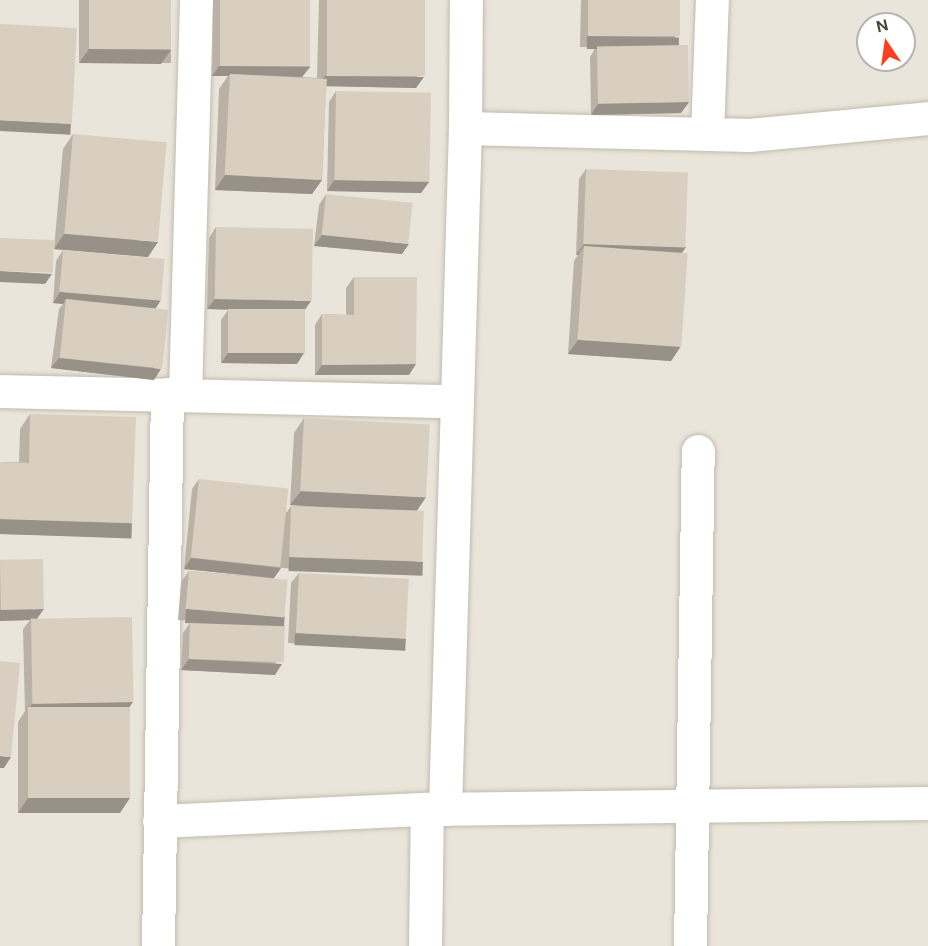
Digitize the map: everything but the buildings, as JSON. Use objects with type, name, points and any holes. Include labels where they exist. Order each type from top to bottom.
[{"type":"street","points":[[158,946],[159,820],[176,394],[196,0]]},
{"type":"street","points":[[426,946],[436,809],[457,400],[465,128],[466,0]]},
{"type":"street","points":[[707,134],[712,0]]},
{"type":"street","points":[[465,128],[707,134],[776,133],[928,117]]},
{"type":"street","points":[[0,391],[457,400]]},
{"type":"street","points":[[690,946],[698,451]]},
{"type":"street","points":[[159,820],[436,809],[928,803]]},
{"type":"shaded area","points":[[0,0],[928,0],[928,946],[0,946]]}]
